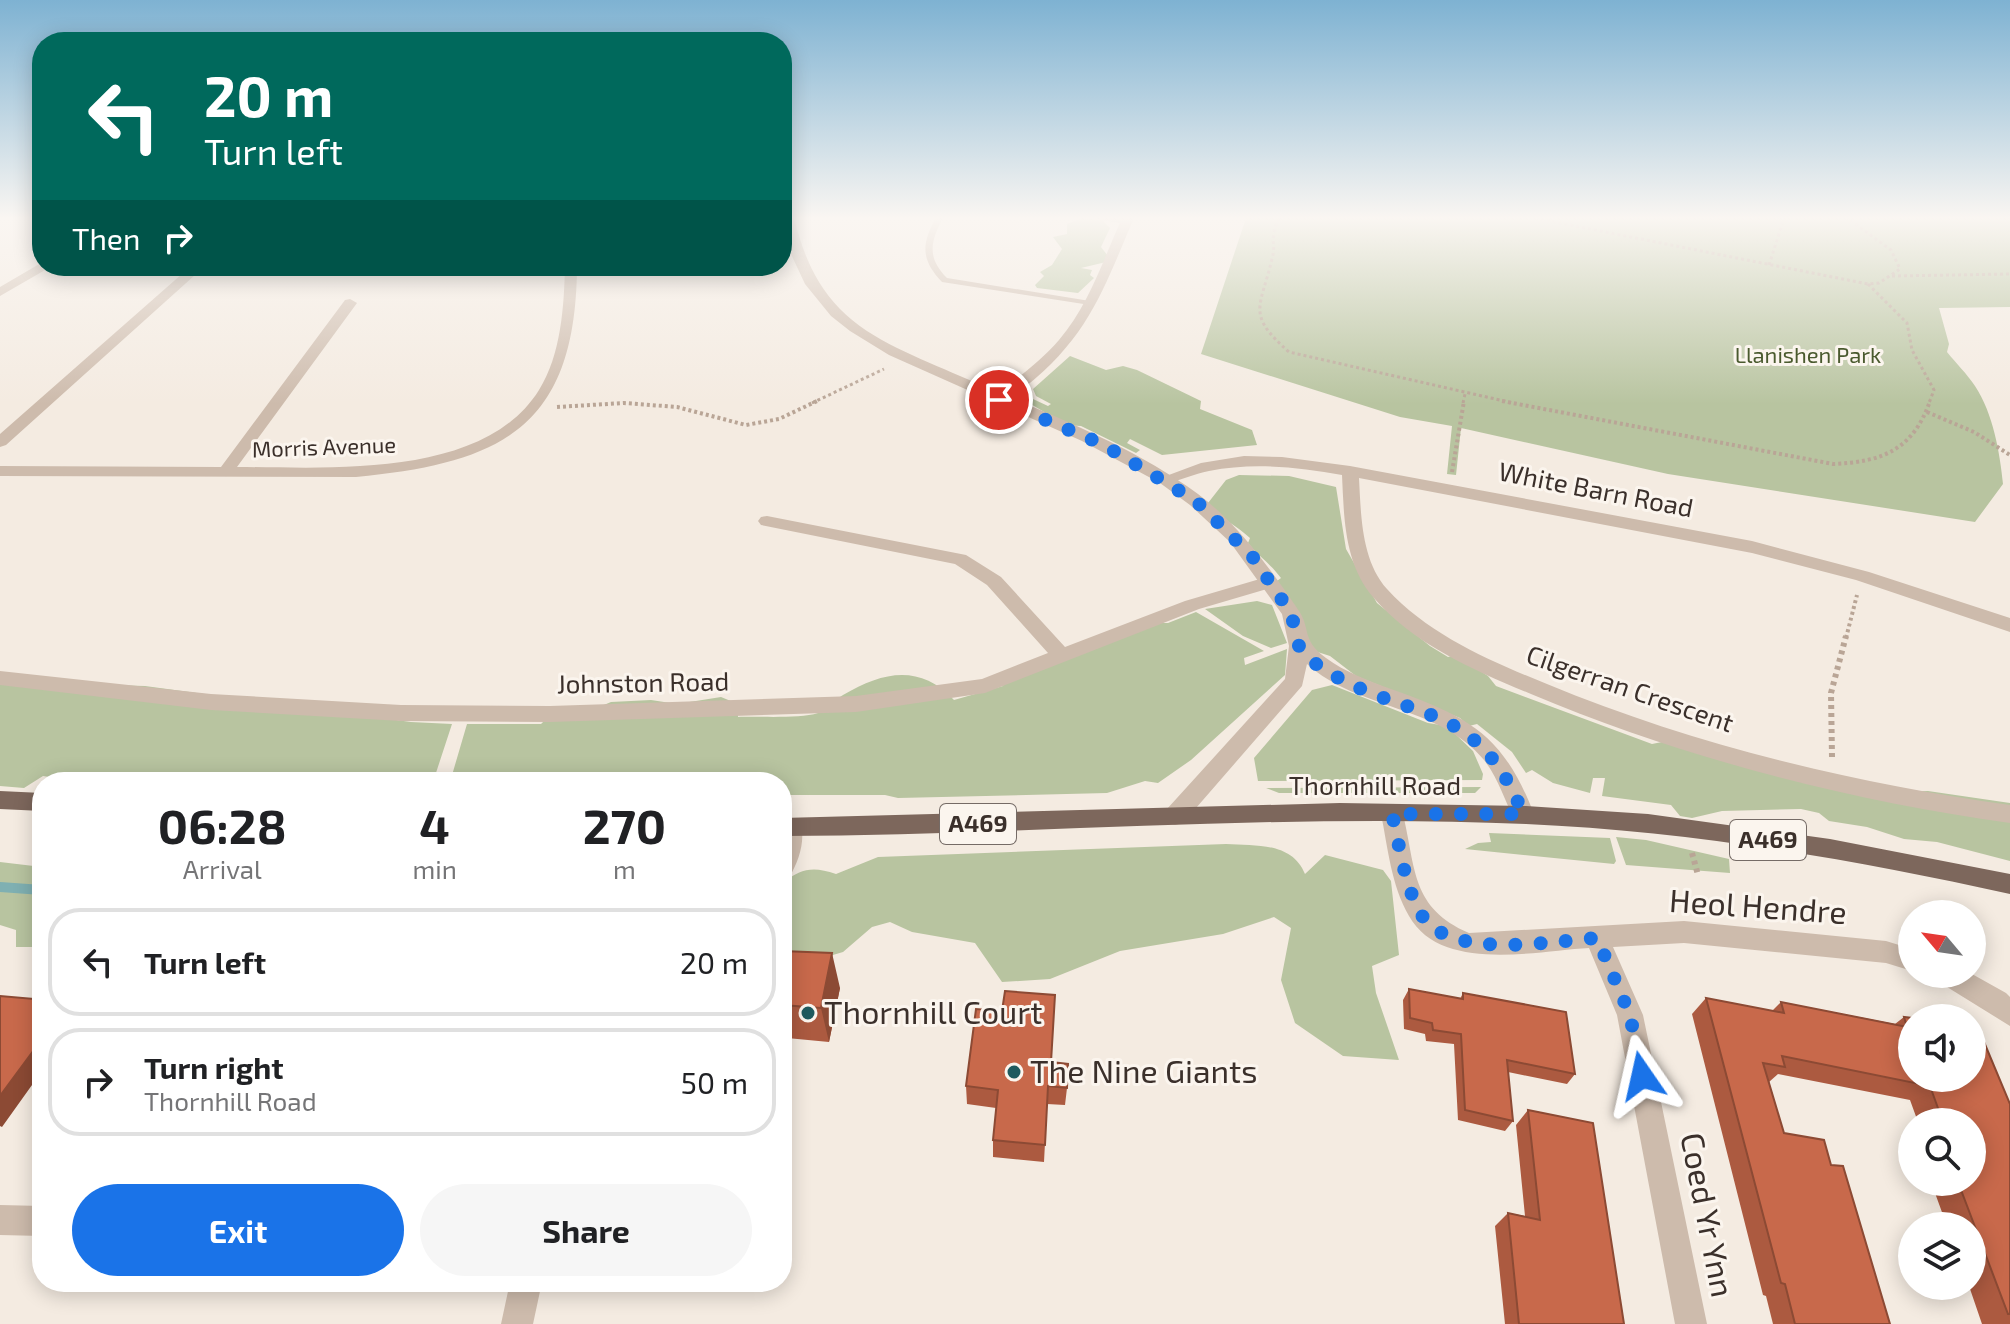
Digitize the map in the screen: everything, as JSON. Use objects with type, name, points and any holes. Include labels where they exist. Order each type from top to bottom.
[{"type":"main road","points":[[0,800],[32,802]]},
{"type":"main road","name":"Thornhill Road","points":[[792,827],[1175,816],[1523,814],[1609,820],[1786,842],[1916,863],[2010,884]]},
{"type":"street","points":[[0,292],[22,280]]},
{"type":"street","points":[[0,442],[183,280]]},
{"type":"street","name":"Morris Avenue","points":[[0,471],[356,472],[410,467],[457,453],[495,435],[527,413],[546,391],[565,326],[570,280]]},
{"type":"street","points":[[811,280],[824,299],[844,319],[883,346],[1088,438],[1166,479],[1196,501],[1236,538],[1270,582],[1291,613],[1299,646],[1295,681],[1175,816]]},
{"type":"street","points":[[999,400],[1059,349],[1090,303],[1100,280]]},
{"type":"street","points":[[225,472],[350,303]]},
{"type":"street","name":"White Barn Road","points":[[1166,479],[1233,460],[1284,461],[1350,471],[1752,547],[1862,576],[2010,625]]},
{"type":"street","name":"Cilgerran Crescent","points":[[1350,471],[1350,522],[1368,576],[1409,624],[1455,654],[1542,691],[1684,740],[1833,779],[2010,814]]},
{"type":"street","points":[[767,521],[960,559],[994,581],[1062,656]]},
{"type":"street","name":"Johnston Road","points":[[0,678],[211,702],[401,713],[550,714],[781,708],[900,700],[985,686],[1192,605],[1270,582]]},
{"type":"street","points":[[1299,646],[1328,673],[1437,717],[1480,742],[1514,791],[1523,814]]},
{"type":"street","name":"Heol Hendre","points":[[1392,814],[1411,893],[1423,918],[1444,933],[1468,944],[1684,932],[1898,956]]},
{"type":"street","name":"Coed Yr Ynn","points":[[1597,938],[1630,1015],[1691,1324]]},
{"type":"street","points":[[1972,988],[1997,1002],[2010,1014]]},
{"type":"street","points":[[0,1220],[32,1221]]},
{"type":"street","points":[[517,1324],[524,1292]]},
{"type":"lane","points":[[945,280],[1090,303]]},
{"type":"path","points":[[1267,280],[1258,310],[1265,331],[1289,352],[1465,394],[1833,464],[1871,463],[1898,452],[1924,422],[1934,390],[1907,339],[1907,323],[1868,284]]},
{"type":"path","points":[[1846,280],[1868,284],[1881,280]]},
{"type":"path","points":[[545,407],[624,403],[677,407],[746,425],[779,419],[889,367]]},
{"type":"path","points":[[1451,477],[1465,394]]},
{"type":"path","points":[[1927,412],[1974,432],[2010,455]]},
{"type":"path","points":[[1832,766],[1831,693],[1860,584]]},
{"type":"path","points":[[1691,850],[1698,875]]},
{"type":"green space","points":[[1040,280],[1092,280],[1078,293],[1037,288],[1035,285]]},
{"type":"green space","name":"Llanishen Park","points":[[1226,280],[2010,280],[2010,307],[1939,308],[1949,344],[1947,352],[1975,386],[1987,408],[1998,446],[2003,484],[1975,522],[1668,474],[1461,428],[1456,475],[1447,474],[1452,426],[1400,417],[1201,354]]},
{"type":"green space","points":[[1070,356],[1106,370],[1123,366],[1137,370],[1201,401],[1200,409],[1252,430],[1257,445],[1162,455],[1130,439],[1127,443],[1140,450],[1136,453],[1081,426],[1066,425],[1029,403],[1033,399],[1048,406],[1051,404],[1036,396],[1033,389]]},
{"type":"green space","points":[[1239,475],[1289,476],[1336,487],[1346,549],[1377,603],[1430,646],[1448,657],[1456,655],[1488,676],[1496,686],[1652,744],[1662,742],[1900,792],[1928,791],[2010,803],[2010,861],[1937,842],[1904,839],[1867,827],[1829,821],[1819,813],[1801,809],[1722,811],[1692,818],[1680,816],[1671,805],[1602,796],[1605,778],[1593,778],[1590,793],[1553,783],[1532,770],[1526,773],[1512,752],[1477,724],[1469,726],[1460,718],[1356,676],[1330,656],[1299,646],[1277,581],[1281,578],[1248,543],[1250,538],[1208,503],[1226,480]]},
{"type":"green space","points":[[1257,601],[1272,605],[1287,643],[1271,648],[1243,636],[1205,609]]},
{"type":"green space","points":[[1196,612],[1264,651],[1244,658],[1245,665],[1287,649],[1285,675],[1191,760],[1158,783],[1145,781],[1107,793],[898,798],[885,795],[792,795],[792,772],[453,772],[467,724],[541,724],[547,718],[575,717],[611,702],[651,700],[677,704],[721,697],[738,704],[738,717],[810,715],[821,712],[858,687],[901,675],[928,681],[954,700],[1003,686],[1157,623],[1168,623]]},
{"type":"green space","points":[[0,682],[145,686],[411,722],[452,724],[436,772],[32,772],[32,783],[24,788],[0,786]]},
{"type":"green space","points":[[1332,685],[1428,723],[1447,726],[1473,751],[1483,774],[1482,780],[1258,781],[1254,758],[1312,690]]},
{"type":"green space","points":[[1481,787],[1475,793],[1279,793],[1266,788]]},
{"type":"green space","points":[[1489,833],[1610,838],[1616,861],[1614,864],[1465,849],[1478,843],[1491,842]]},
{"type":"green space","points":[[1616,837],[1646,840],[1729,859],[1730,873],[1626,865]]},
{"type":"green space","points":[[1226,844],[1282,851],[1299,864],[1305,874],[1325,855],[1383,870],[1391,881],[1399,955],[1372,966],[1376,993],[1399,1060],[1343,1056],[1295,1023],[1281,980],[1291,928],[1274,917],[1223,934],[1120,951],[1050,979],[1002,982],[975,943],[912,932],[890,922],[872,927],[843,952],[806,963],[792,955],[792,877],[808,870],[836,874],[878,857]]},
{"type":"green space","points":[[0,862],[32,866],[32,947],[16,947],[16,930],[0,925]]},
{"type":"building","points":[[792,951],[832,953],[821,1008],[792,1006]]},
{"type":"building","points":[[1409,989],[1463,999],[1463,993],[1566,1012],[1575,1074],[1507,1060],[1513,1121],[1465,1110],[1461,1034],[1433,1030],[1432,1023],[1410,1018]]},
{"type":"building","points":[[1005,991],[1055,995],[1051,1062],[1068,1064],[1067,1088],[1048,1086],[1045,1145],[993,1140],[998,1090],[966,1086],[976,1009],[1002,1011]]},
{"type":"building","points":[[0,996],[32,999],[32,1053],[0,1096]]},
{"type":"building","points":[[1706,998],[1784,1013],[1781,1002],[1898,1025],[1898,1080],[1782,1056],[1785,1067],[1763,1063],[1784,1133],[1824,1140],[1831,1165],[1843,1166],[1890,1324],[1795,1324],[1785,1284],[1781,1283]]},
{"type":"building","points":[[1986,1047],[2010,1104],[2010,1314],[1986,1256],[1986,1212],[1969,1212],[1963,1196],[1986,1196],[1986,1108],[1938,1108],[1932,1092],[1986,1092]]},
{"type":"building","points":[[1528,1110],[1593,1123],[1624,1324],[1519,1324],[1508,1213],[1540,1220]]},
{"type":"waterway","points":[[0,887],[32,889]]},
{"type":"place","name":"Thornhill Court","points":[[808,1013]]},
{"type":"place","name":"The Nine Giants","points":[[1014,1072]]},
{"type":"route","points":[[999,400],[1102,444],[1166,479],[1196,501],[1252,556],[1291,613],[1299,646],[1316,664],[1328,673],[1437,717],[1480,742],[1514,791],[1523,814],[1392,814],[1411,893],[1423,918],[1444,933],[1468,944],[1597,938],[1630,1015],[1642,1076]]}]
